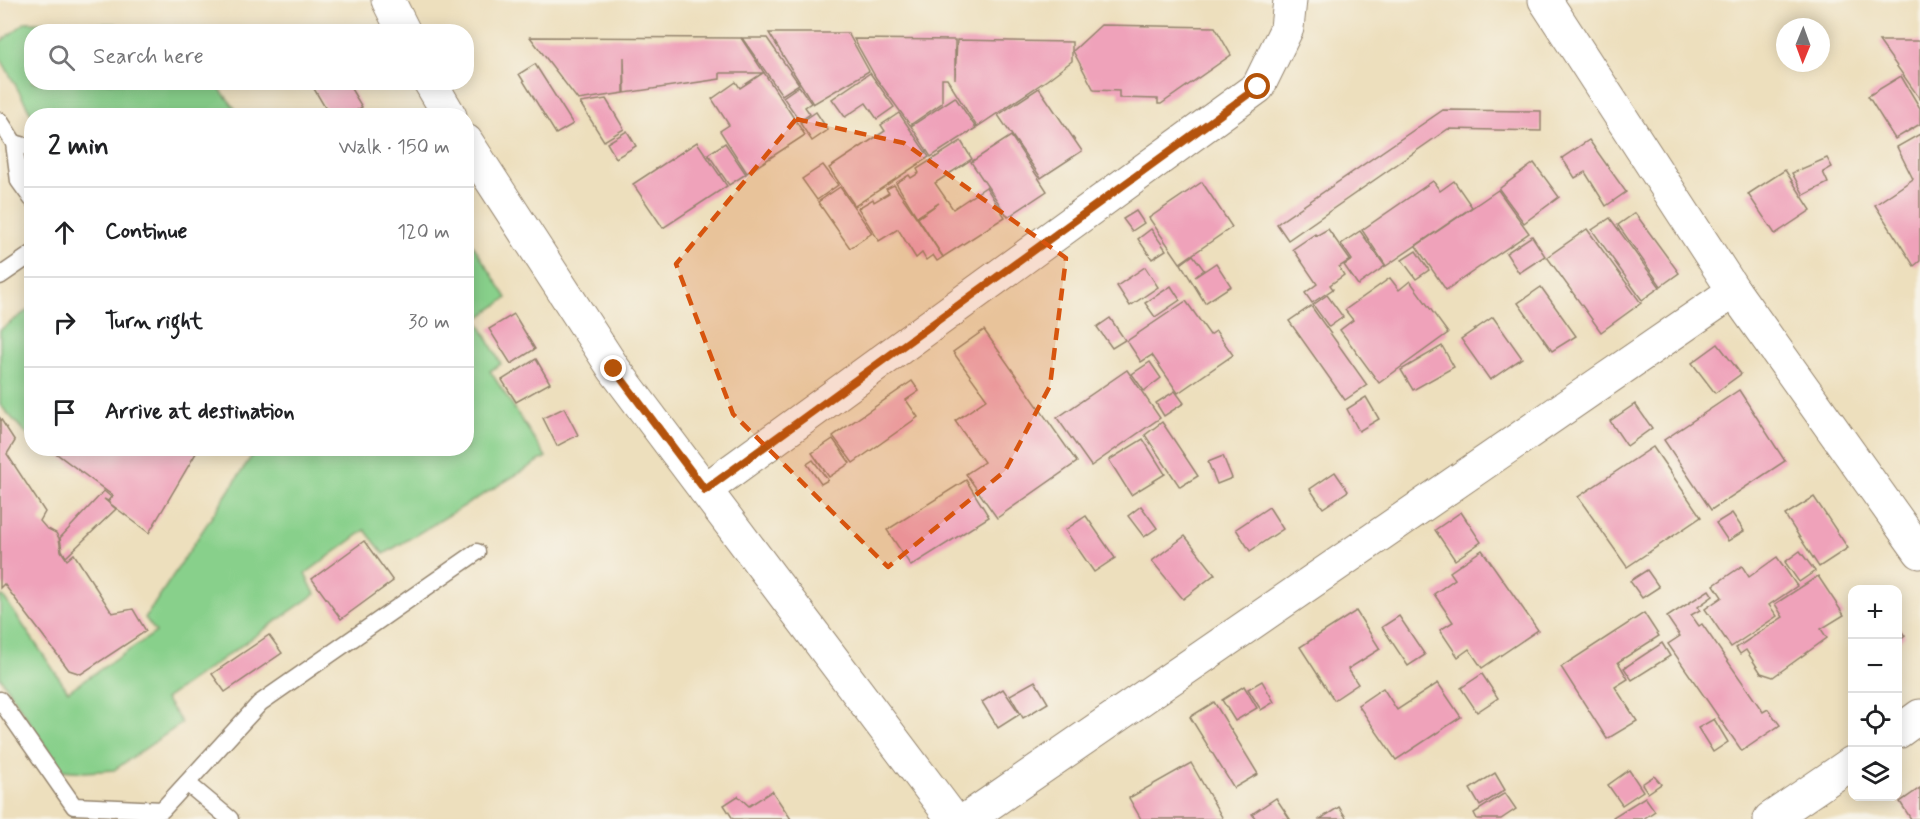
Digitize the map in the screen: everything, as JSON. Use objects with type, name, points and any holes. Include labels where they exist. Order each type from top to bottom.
[{"type":"street","points":[[388,0],[400,24]]},
{"type":"street","points":[[705,490],[1258,87],[1287,28],[1290,0]]},
{"type":"street","points":[[1545,0],[1734,291],[1920,552]]},
{"type":"street","points":[[435,90],[445,108]]},
{"type":"street","points":[[474,153],[614,369],[953,819]]},
{"type":"street","points":[[967,819],[1734,291]]},
{"type":"street","points":[[1902,729],[1920,716]]},
{"type":"street","points":[[1770,819],[1848,766]]},
{"type":"lane","points":[[0,122],[14,143],[19,181],[24,188]]},
{"type":"lane","points":[[14,143],[24,146]]},
{"type":"lane","points":[[0,276],[24,260]]},
{"type":"lane","points":[[0,700],[74,806],[162,810],[260,703],[477,552]]},
{"type":"lane","points":[[187,783],[230,819]]},
{"type":"highlighted area","points":[[796,119],[904,143],[1066,258],[1050,386],[1005,471],[888,567],[733,414],[676,264]]},
{"type":"green space","points":[[26,22],[116,24],[24,24],[24,90],[221,90],[235,108],[28,108],[0,57],[0,42]]},
{"type":"green space","points":[[474,247],[507,298],[477,319],[501,364],[490,371],[546,457],[384,554],[365,530],[305,574],[315,594],[165,699],[182,723],[114,770],[85,772],[61,770],[0,677],[0,597],[3,596],[68,691],[156,632],[145,618],[252,456],[474,456]]},
{"type":"green space","points":[[24,313],[24,431],[0,405],[0,330]]},
{"type":"building","points":[[1101,25],[1215,27],[1231,55],[1161,104],[1158,104],[1158,99],[1119,98],[1119,91],[1094,90],[1073,51]]},
{"type":"building","points":[[769,33],[848,33],[869,71],[813,104]]},
{"type":"building","points":[[530,37],[741,38],[805,135],[747,173],[720,131],[729,125],[712,99],[736,82],[740,88],[763,73],[720,73],[720,79],[625,93],[624,57],[624,93],[578,100]]},
{"type":"building","points":[[742,38],[767,38],[799,84],[782,95]]},
{"type":"building","points":[[854,39],[955,40],[955,79],[957,40],[1072,42],[1072,61],[977,127],[947,79],[942,79],[942,103],[910,125],[876,78]]},
{"type":"building","points":[[1879,41],[1920,41],[1920,99]]},
{"type":"building","points":[[535,64],[573,124],[556,134],[519,74]]},
{"type":"building","points":[[870,73],[894,107],[877,119],[866,103],[845,117],[832,99]]},
{"type":"building","points":[[1901,76],[1920,108],[1920,124],[1895,139],[1868,96]]},
{"type":"building","points":[[799,86],[811,103],[805,107],[810,114],[800,121],[783,97]]},
{"type":"building","points":[[1039,88],[1082,151],[1041,178],[998,115]]},
{"type":"building","points":[[315,90],[352,90],[362,107],[360,108],[325,108]]},
{"type":"building","points":[[955,97],[976,128],[931,157],[911,126]]},
{"type":"building","points":[[606,99],[624,129],[604,141],[580,103]]},
{"type":"building","points":[[1443,110],[1541,111],[1541,131],[1448,129],[1288,240],[1277,224]]},
{"type":"building","points":[[816,112],[828,130],[812,141],[800,123]]},
{"type":"building","points":[[899,113],[929,157],[855,206],[829,168],[885,131],[881,125]]},
{"type":"building","points":[[627,131],[636,146],[616,158],[607,143]]},
{"type":"building","points":[[1920,134],[1920,261],[1914,266],[1875,205],[1913,179],[1897,147]]},
{"type":"building","points":[[1011,136],[1047,191],[1008,217],[971,162]]},
{"type":"building","points":[[1589,140],[1626,192],[1606,206],[1585,172],[1575,178],[1562,158]]},
{"type":"building","points":[[961,141],[972,159],[935,183],[953,209],[986,187],[1005,217],[943,257],[918,218],[939,203],[917,217],[896,183],[909,175],[911,178],[919,173],[917,169]]},
{"type":"building","points":[[697,142],[727,186],[663,228],[633,184]]},
{"type":"building","points":[[725,143],[746,174],[729,185],[708,154]]},
{"type":"building","points":[[1827,158],[1832,167],[1823,172],[1828,183],[1804,195],[1792,173]]},
{"type":"building","points":[[1534,163],[1559,197],[1524,223],[1499,189]]},
{"type":"building","points":[[823,165],[838,185],[817,200],[802,179]]},
{"type":"building","points":[[1785,170],[1811,210],[1775,234],[1748,194]]},
{"type":"building","points":[[1433,181],[1440,191],[1454,181],[1472,207],[1386,266],[1362,230]]},
{"type":"building","points":[[1202,182],[1232,227],[1180,263],[1149,218]]},
{"type":"building","points":[[894,185],[943,257],[937,261],[933,255],[926,260],[922,253],[916,258],[898,229],[879,241],[858,208],[889,193],[886,189]]},
{"type":"building","points":[[840,187],[872,233],[850,248],[818,202]]},
{"type":"building","points":[[1498,190],[1529,233],[1446,290],[1416,246]]},
{"type":"building","points":[[1136,211],[1144,223],[1132,231],[1123,219]]},
{"type":"building","points":[[1635,213],[1679,273],[1661,286],[1618,225]]},
{"type":"building","points":[[1610,218],[1660,287],[1642,300],[1592,230]]},
{"type":"building","points":[[1151,229],[1166,250],[1152,259],[1138,239]]},
{"type":"building","points":[[1328,229],[1350,260],[1339,267],[1344,275],[1330,285],[1333,289],[1312,303],[1305,293],[1317,284],[1293,249],[1315,234],[1316,236]]},
{"type":"building","points":[[1587,229],[1641,303],[1601,332],[1547,257]]},
{"type":"building","points":[[1360,231],[1385,266],[1358,285],[1344,265],[1352,260],[1341,244]]},
{"type":"building","points":[[1532,236],[1545,256],[1519,273],[1506,253]]},
{"type":"building","points":[[1416,251],[1429,270],[1416,279],[1402,260]]},
{"type":"building","points":[[1193,255],[1204,270],[1195,277],[1216,263],[1231,286],[1205,303],[1181,264]]},
{"type":"building","points":[[1145,267],[1158,287],[1130,306],[1117,286]]},
{"type":"building","points":[[1390,278],[1399,290],[1410,281],[1448,333],[1379,383],[1340,330],[1353,320],[1345,310]]},
{"type":"building","points":[[1171,286],[1180,300],[1155,317],[1145,303]]},
{"type":"building","points":[[1541,287],[1576,336],[1552,351],[1518,303]]},
{"type":"building","points":[[1327,295],[1343,317],[1329,327],[1313,305]]},
{"type":"building","points":[[1186,301],[1210,335],[1216,331],[1233,355],[1178,393],[1152,355],[1141,362],[1127,341]]},
{"type":"building","points":[[1311,306],[1367,385],[1345,400],[1289,321]]},
{"type":"building","points":[[514,314],[535,349],[511,364],[489,329]]},
{"type":"building","points":[[1493,317],[1522,358],[1490,380],[1461,339]]},
{"type":"building","points":[[1110,318],[1125,340],[1112,348],[1097,327]]},
{"type":"building","points":[[984,330],[1077,462],[997,518],[966,474],[984,462],[955,421],[987,399],[953,352]]},
{"type":"building","points":[[1718,344],[1741,374],[1715,393],[1692,363]]},
{"type":"building","points":[[1442,346],[1454,367],[1413,390],[1401,370]]},
{"type":"building","points":[[536,359],[550,383],[516,402],[502,380]]},
{"type":"building","points":[[1150,362],[1161,378],[1144,391],[1132,374]]},
{"type":"building","points":[[1127,370],[1160,418],[1091,466],[1057,418]]},
{"type":"building","points":[[912,381],[919,391],[906,400],[918,417],[853,463],[833,436]]},
{"type":"building","points":[[1739,390],[1785,461],[1711,510],[1664,440]]},
{"type":"building","points":[[1175,391],[1184,403],[1164,416],[1156,403]]},
{"type":"building","points":[[1366,397],[1379,419],[1359,431],[1347,409]]},
{"type":"building","points":[[1635,404],[1652,428],[1627,446],[1610,421]]},
{"type":"building","points":[[564,408],[578,435],[557,446],[543,418]]},
{"type":"building","points":[[0,418],[15,441],[7,454],[45,512],[40,521],[46,528],[56,533],[61,551],[67,560],[74,554],[112,613],[133,609],[146,631],[81,674],[69,670],[4,584],[0,588]]},
{"type":"building","points":[[1162,422],[1198,476],[1180,487],[1145,435]]},
{"type":"building","points":[[833,439],[850,463],[829,477],[812,453]]},
{"type":"building","points":[[1143,439],[1165,474],[1131,495],[1109,460]]},
{"type":"building","points":[[1653,447],[1701,517],[1627,567],[1578,497]]},
{"type":"building","points":[[60,456],[194,456],[149,533],[108,502],[113,496]]},
{"type":"building","points":[[1223,456],[1232,478],[1217,484],[1208,462]]},
{"type":"building","points":[[813,460],[828,480],[821,484],[807,464]]},
{"type":"building","points":[[1335,472],[1348,491],[1323,508],[1310,489]]},
{"type":"building","points":[[966,480],[989,517],[911,566],[887,530]]},
{"type":"building","points":[[104,491],[111,497],[108,501],[104,499],[116,509],[66,557],[60,538]]},
{"type":"building","points":[[1814,497],[1848,548],[1819,567],[1785,515]]},
{"type":"building","points":[[1141,506],[1157,528],[1144,537],[1128,516]]},
{"type":"building","points":[[1269,507],[1283,529],[1250,551],[1236,529]]},
{"type":"building","points":[[1461,512],[1481,542],[1455,560],[1435,530]]},
{"type":"building","points":[[1732,513],[1744,531],[1728,541],[1716,523]]},
{"type":"building","points":[[1086,516],[1115,558],[1094,572],[1065,530]]},
{"type":"building","points":[[1185,536],[1215,574],[1183,599],[1152,561]]},
{"type":"building","points":[[364,541],[393,581],[341,619],[312,579]]},
{"type":"building","points":[[1482,550],[1538,630],[1482,668],[1469,649],[1458,657],[1440,630],[1453,622],[1434,594],[1455,579],[1450,572]]},
{"type":"building","points":[[1800,551],[1815,571],[1799,582],[1785,562]]},
{"type":"building","points":[[1777,557],[1797,586],[1769,605],[1777,616],[1731,647],[1705,609],[1722,597],[1714,585],[1742,566],[1749,577]]},
{"type":"building","points":[[1647,570],[1659,587],[1642,598],[1630,581]]},
{"type":"building","points":[[1818,576],[1844,615],[1821,629],[1827,638],[1773,677],[1761,673],[1746,650],[1740,654],[1736,648],[1783,617],[1775,604]]},
{"type":"building","points":[[1709,590],[1713,596],[1698,607],[1700,610],[1691,615],[1699,626],[1702,624],[1763,712],[1768,709],[1780,725],[1742,751],[1668,644],[1680,636],[1667,617]]},
{"type":"building","points":[[1356,611],[1380,649],[1348,669],[1358,684],[1334,700],[1300,647]]},
{"type":"building","points":[[1644,613],[1659,636],[1618,662],[1628,679],[1615,687],[1637,721],[1607,739],[1561,667]]},
{"type":"building","points":[[1399,616],[1425,655],[1408,666],[1382,627]]},
{"type":"building","points":[[269,635],[282,653],[225,692],[212,674]]},
{"type":"building","points":[[1662,643],[1670,656],[1632,680],[1624,668]]},
{"type":"building","points":[[1482,674],[1498,698],[1477,712],[1461,688]]},
{"type":"building","points":[[1035,681],[1048,703],[1023,718],[1010,695]]},
{"type":"building","points":[[1262,681],[1274,702],[1261,710],[1248,689]]},
{"type":"building","points":[[1438,683],[1461,717],[1396,760],[1358,705],[1383,688],[1397,710]]},
{"type":"building","points":[[1244,686],[1257,708],[1235,721],[1222,700]]},
{"type":"building","points":[[1003,689],[1020,714],[998,728],[982,702]]},
{"type":"building","points":[[1214,702],[1258,774],[1234,788],[1190,717]]},
{"type":"building","points":[[1714,719],[1728,742],[1713,752],[1698,728]]},
{"type":"building","points":[[1191,763],[1223,819],[1141,819],[1129,798]]},
{"type":"building","points":[[1629,770],[1643,791],[1622,805],[1608,785]]},
{"type":"building","points":[[1495,773],[1505,790],[1480,806],[1470,789]]},
{"type":"building","points":[[1654,776],[1661,784],[1648,793],[1642,784]]},
{"type":"building","points":[[1920,788],[1920,819],[1911,819],[1900,802]]},
{"type":"building","points":[[772,791],[791,819],[733,819],[724,805],[738,796],[749,806]]},
{"type":"building","points":[[1505,793],[1516,809],[1501,819],[1477,819],[1474,813]]},
{"type":"building","points":[[1645,797],[1655,811],[1643,819],[1614,819],[1613,817]]},
{"type":"building","points":[[1276,798],[1290,819],[1256,819],[1252,814]]},
{"type":"building","points":[[1339,807],[1347,819],[1320,819]]},
{"type":"route","points":[[614,369],[705,490],[1258,87]]}]
